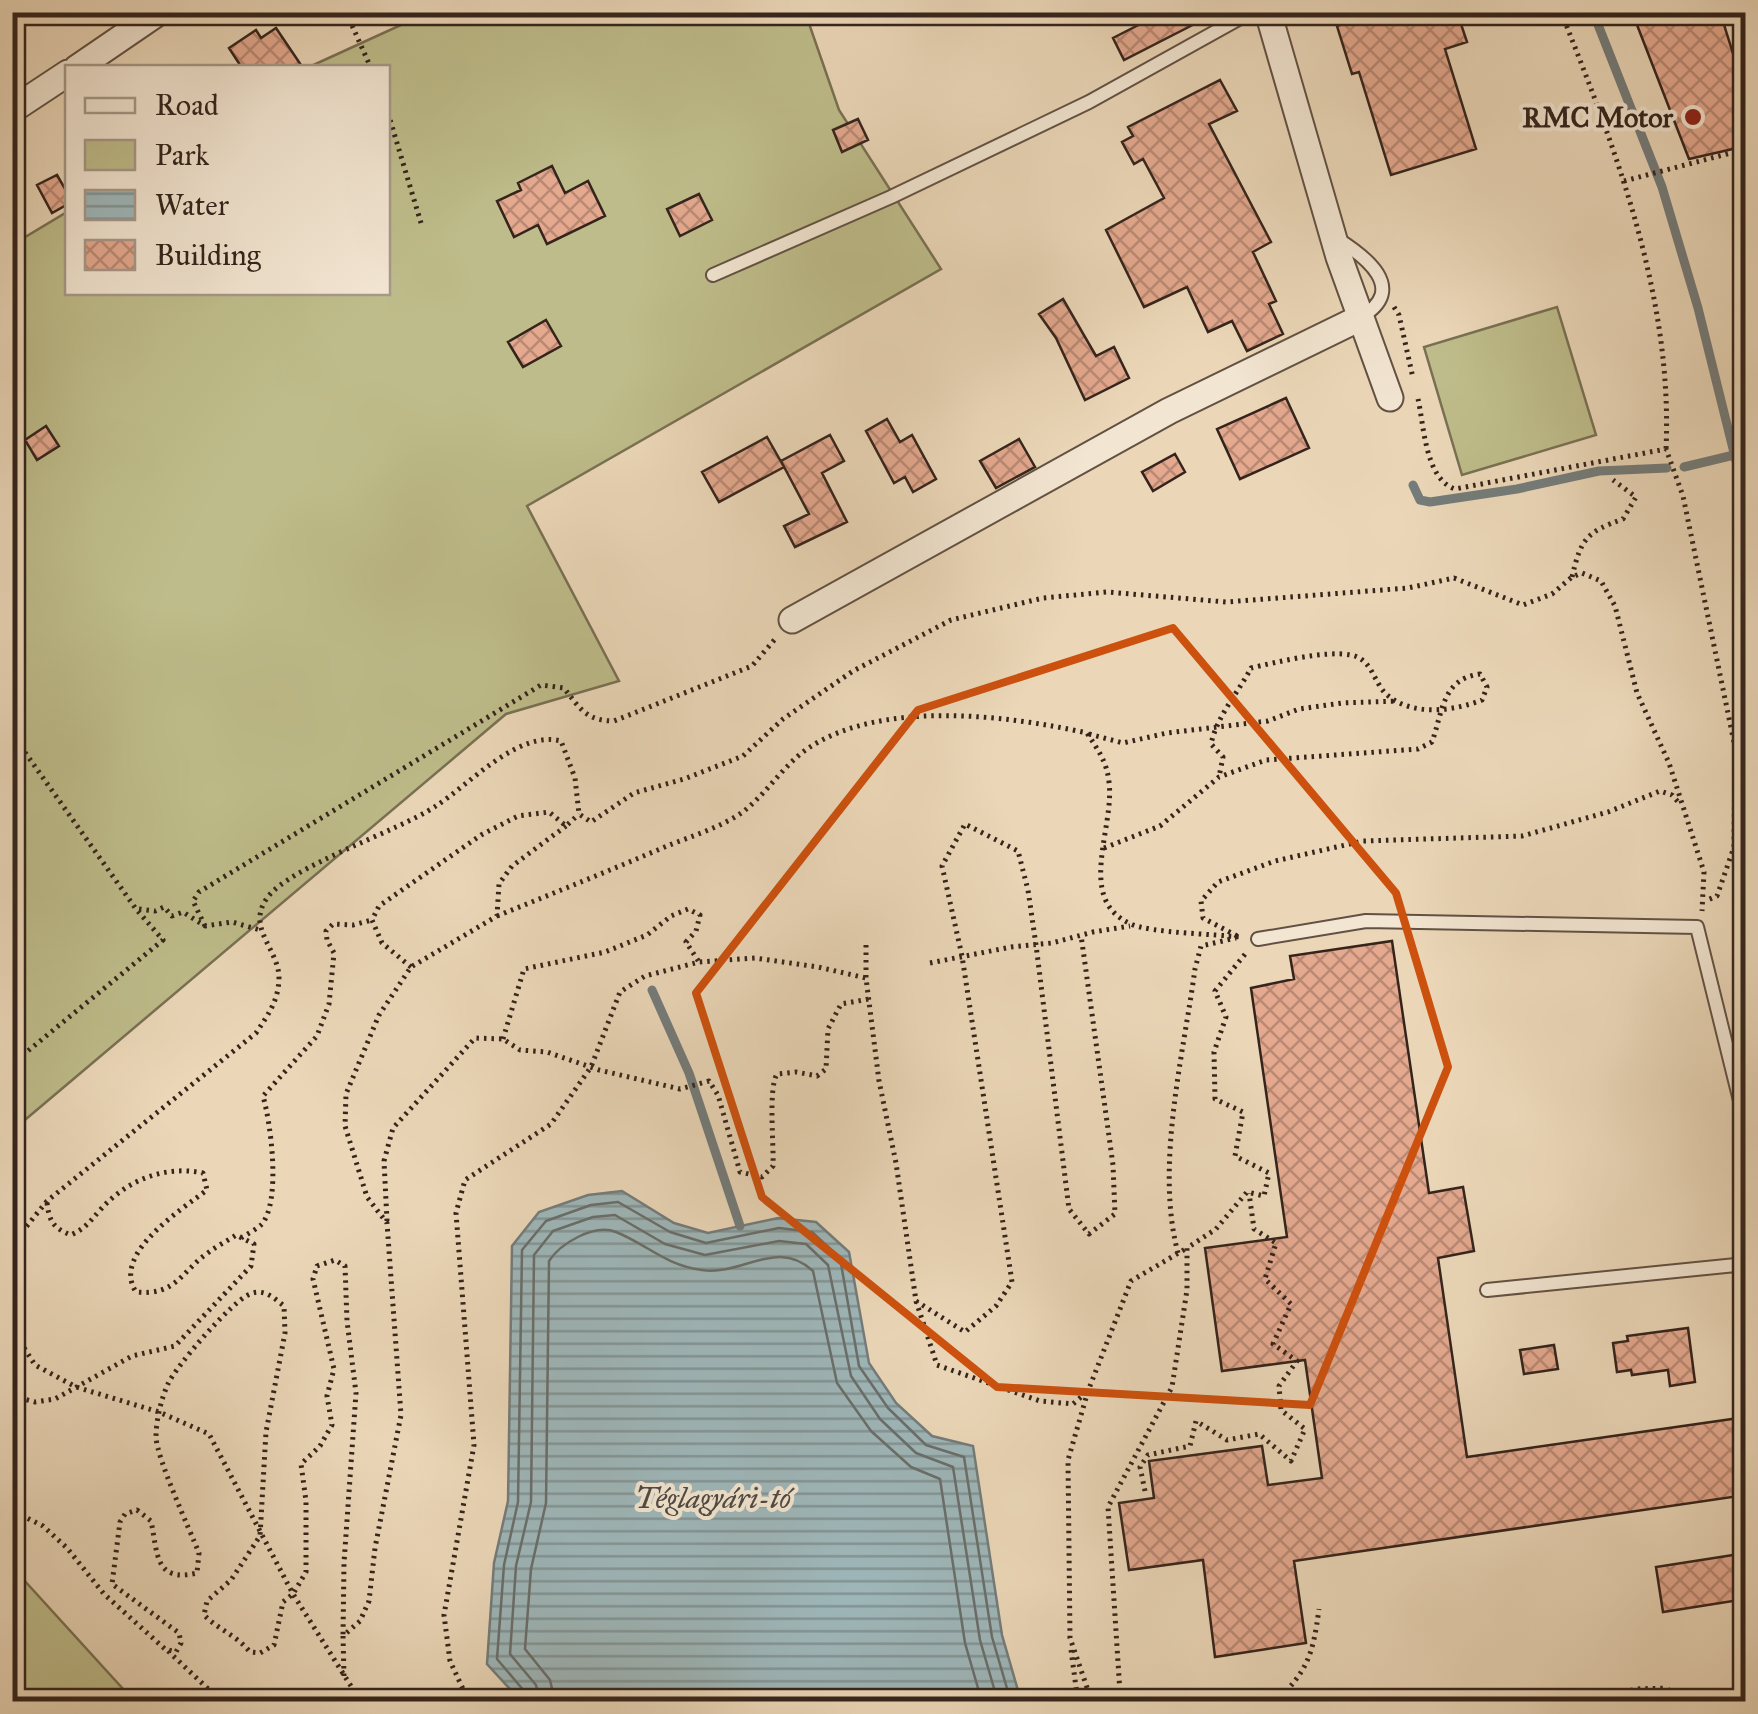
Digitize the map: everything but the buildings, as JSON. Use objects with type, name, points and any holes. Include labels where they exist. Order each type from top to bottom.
[{"type":"street","points":[[80,65],[159,12]]},
{"type":"street","points":[[1268,12],[1334,237],[1390,398]]},
{"type":"street","points":[[12,110],[65,76]]},
{"type":"street","points":[[792,620],[1170,411],[1360,318]]},
{"type":"lane","points":[[713,275],[891,198],[1089,102],[1251,12]]},
{"type":"lane","points":[[1738,12],[1745,37]]},
{"type":"lane","points":[[1746,207],[1741,209],[1740,228],[1746,246]]},
{"type":"lane","points":[[1334,237],[1374,264],[1382,288],[1377,305],[1360,318]]},
{"type":"lane","points":[[1258,940],[1366,921],[1697,927],[1746,1126]]},
{"type":"lane","points":[[1487,1290],[1746,1264]]},
{"type":"path","points":[[346,12],[370,65]]},
{"type":"path","points":[[1560,12],[1624,181],[1663,346],[1668,400],[1666,449],[1684,496],[1735,746],[1734,847],[1717,896],[1704,901]]},
{"type":"path","points":[[390,120],[422,224]]},
{"type":"path","points":[[1624,181],[1746,149]]},
{"type":"path","points":[[1382,288],[1399,316],[1434,473],[1446,486],[1455,488],[1666,449]]},
{"type":"path","points":[[1572,577],[1579,547],[1594,530],[1624,519],[1636,497],[1613,480]]},
{"type":"path","points":[[579,814],[592,822],[634,793],[743,756],[783,719],[852,671],[951,620],[1044,598],[1108,592],[1226,602],[1408,588],[1454,578],[1523,605],[1552,594],[1582,573],[1601,581],[1616,606],[1636,693],[1669,763],[1704,872],[1704,901],[1697,927]]},
{"type":"path","points":[[205,926],[193,901],[199,892],[541,685],[564,688],[579,708],[596,721],[614,722],[752,666],[792,620]]},
{"type":"path","points":[[1104,848],[1160,826],[1218,777],[1266,760],[1418,749],[1432,742],[1444,710],[1449,690],[1463,676],[1480,674],[1487,687],[1482,700],[1444,710],[1414,708],[1386,694],[1367,663],[1352,655],[1294,658],[1252,668],[1215,726],[1212,744],[1222,757],[1218,777]]},
{"type":"path","points":[[387,1223],[368,1197],[345,1126],[346,1094],[380,1016],[412,967],[497,916],[744,810],[811,746],[865,723],[946,716],[1042,723],[1123,743],[1215,726],[1268,721],[1299,709],[1342,702],[1400,701]]},
{"type":"path","points":[[1087,733],[1105,760],[1110,786],[1100,885],[1108,910],[1133,926]]},
{"type":"path","points":[[12,734],[136,909],[163,940],[12,1064]]},
{"type":"path","points":[[12,1260],[18,1237],[47,1201],[256,1033],[275,1005],[279,974],[260,930],[259,914],[268,896],[298,874],[433,808],[525,742],[549,738],[561,741],[575,778],[579,814]]},
{"type":"path","points":[[1240,937],[1204,918],[1201,902],[1218,882],[1275,861],[1363,842],[1522,836],[1608,812],[1660,791],[1672,795],[1683,808]]},
{"type":"path","points":[[241,1238],[262,1224],[269,1203],[273,1170],[270,1123],[263,1096],[317,1036],[329,1004],[334,953],[326,940],[326,931],[333,924],[353,926],[372,920],[380,906],[481,835],[518,816],[549,812],[566,826]]},
{"type":"path","points":[[497,916],[500,884],[512,866],[579,814]]},
{"type":"path","points":[[916,1300],[965,1332],[996,1306],[1012,1282],[962,956],[942,866],[965,824],[1018,851],[1036,945],[1070,1209],[1089,1234],[1115,1214],[1113,1165],[1081,936]]},
{"type":"path","points":[[136,909],[155,912],[164,907],[172,916],[183,912],[205,926],[232,922],[260,930]]},
{"type":"path","points":[[504,1039],[524,968],[605,952],[648,934],[670,916],[688,909],[700,915],[696,931],[686,942],[699,962]]},
{"type":"path","points":[[372,920],[382,942],[412,967]]},
{"type":"path","points":[[930,962],[1133,926],[1258,940]]},
{"type":"path","points":[[1178,1253],[1169,1220],[1172,1138],[1195,969],[1201,946],[1240,937]]},
{"type":"path","points":[[1249,1192],[1264,1196],[1270,1173],[1235,1156],[1244,1112],[1215,1099],[1214,1052],[1226,1017],[1215,991],[1258,940]]},
{"type":"path","points":[[866,945],[869,1000],[916,1300],[937,1365],[1040,1401],[1073,1404],[1088,1392]]},
{"type":"path","points":[[469,1702],[450,1661],[444,1615],[474,1445],[456,1213],[465,1180],[552,1124],[591,1068],[620,992],[645,976],[699,962],[755,958],[818,966],[866,978]]},
{"type":"path","points":[[343,1636],[360,1622],[369,1601],[374,1548],[400,1416],[384,1161],[392,1128],[475,1038],[504,1039],[520,1050],[547,1052],[591,1068],[680,1089],[708,1081],[718,1094],[740,1172],[762,1177],[773,1166],[770,1128],[775,1105],[772,1083],[777,1074],[817,1076],[826,1068],[828,1029],[841,1004],[869,1000]]},
{"type":"path","points":[[12,1396],[35,1402],[55,1400],[132,1356],[176,1346],[251,1266],[254,1244],[236,1235],[207,1252],[177,1284],[151,1294],[136,1292],[129,1273],[139,1250],[160,1226],[207,1190],[203,1173],[183,1169],[156,1173],[127,1188],[103,1206],[86,1228],[71,1235],[56,1229],[48,1217],[47,1201]]},
{"type":"path","points":[[1078,1702],[1070,1638],[1068,1460],[1088,1392],[1131,1281],[1216,1230],[1249,1192]]},
{"type":"path","points":[[1144,1491],[1140,1467],[1148,1455],[1190,1446],[1196,1421],[1226,1440],[1259,1434],[1291,1461],[1305,1429],[1281,1410],[1279,1386],[1297,1361],[1273,1344],[1291,1304],[1265,1280],[1276,1243],[1254,1229],[1249,1192]]},
{"type":"path","points":[[1118,1702],[1108,1506],[1172,1387],[1187,1290],[1187,1248]]},
{"type":"path","points":[[166,1649],[176,1652],[181,1643],[179,1633],[112,1584],[120,1522],[125,1514],[137,1510],[151,1521],[160,1563],[166,1572],[181,1576],[197,1573],[198,1553],[156,1440],[168,1383],[199,1342],[252,1292],[270,1294],[284,1306],[285,1332],[266,1432],[260,1536],[231,1580],[208,1600],[204,1616],[238,1637],[250,1652],[260,1654],[274,1645],[283,1602],[306,1572],[306,1501],[300,1464],[320,1446],[332,1426],[327,1396],[334,1369],[313,1278],[317,1266],[335,1260],[345,1266],[346,1321],[356,1393],[344,1563],[344,1676]]},
{"type":"path","points":[[12,1329],[35,1365],[76,1387],[160,1412],[208,1434],[292,1594],[360,1702]]},
{"type":"path","points":[[12,1494],[23,1516],[43,1526],[68,1548],[104,1594],[222,1702]]},
{"type":"path","points":[[1274,1702],[1299,1679],[1315,1641],[1319,1609]]},
{"type":"path","points":[[1070,1638],[1092,1702]]},
{"type":"path","points":[[1588,1702],[1636,1689],[1667,1688],[1677,1702]]},
{"type":"path","points":[[1120,1693],[1129,1702]]},
{"type":"highlighted area","points":[[1173,628],[1396,893],[1448,1067],[1310,1405],[997,1387],[762,1197],[696,993],[918,710]]},
{"type":"green space","points":[[805,12],[839,110],[941,269],[527,506],[619,681],[506,714],[13,1130],[12,245],[65,213],[65,295],[390,295],[390,65],[313,65],[427,13]]},
{"type":"green space","points":[[1557,307],[1596,435],[1462,475],[1424,347]]},
{"type":"green space","points":[[1746,778],[1745,958],[1736,917]]},
{"type":"green space","points":[[13,1568],[134,1701],[13,1701]]},
{"type":"water","name":"Téglagyári-tó","points":[[622,1191],[674,1223],[708,1233],[778,1218],[816,1222],[849,1252],[869,1363],[896,1403],[932,1436],[973,1446],[1002,1635],[1021,1701],[521,1701],[487,1664],[494,1563],[508,1501],[512,1246],[539,1212],[588,1195]]},
{"type":"waterway","points":[[1593,12],[1662,187],[1698,308],[1746,501]]},
{"type":"waterway","points":[[1684,467],[1734,455]]},
{"type":"waterway","points":[[1413,485],[1420,500],[1430,502],[1599,471],[1667,468]]},
{"type":"waterway","points":[[652,990],[689,1073],[740,1226]]},
{"type":"place","name":"RMC Motor","points":[[1693,117]]}]
